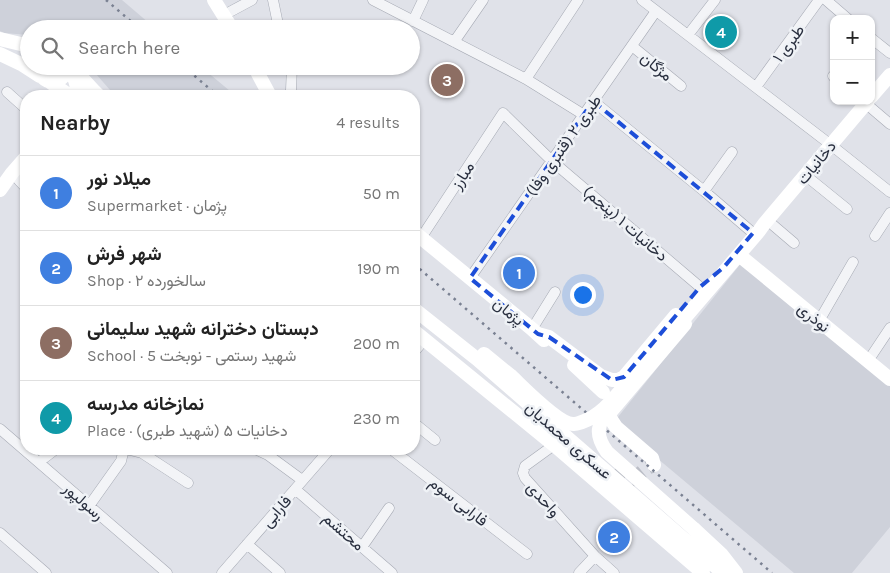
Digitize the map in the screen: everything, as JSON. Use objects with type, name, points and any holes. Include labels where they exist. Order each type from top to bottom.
[{"type":"main road","points":[[214,0],[227,20]]},
{"type":"main road","points":[[0,39],[20,44]]},
{"type":"main road","points":[[0,54],[20,64]]},
{"type":"main road","points":[[44,76],[58,81],[65,75]]},
{"type":"main road","points":[[73,75],[77,90]]},
{"type":"main road","points":[[78,75],[93,90]]},
{"type":"main road","points":[[259,75],[267,90]]},
{"type":"main road","name":"دخانیات","points":[[875,92],[890,75]]},
{"type":"main road","points":[[44,76],[53,90]]},
{"type":"main road","points":[[44,76],[62,90]]},
{"type":"main road","name":"دخانیات","points":[[608,410],[628,382],[673,328],[683,320],[753,233],[806,175],[864,105]]},
{"type":"main road","points":[[0,190],[20,163]]},
{"type":"main road","name":"دخانیات","points":[[725,268],[760,231],[765,222]]},
{"type":"main road","name":"پژمان","points":[[420,237],[535,331],[602,392]]},
{"type":"main road","name":"نوذری","points":[[739,255],[890,379]]},
{"type":"main road","points":[[535,331],[548,337],[602,376],[618,380],[624,376],[700,286],[710,276],[725,268]]},
{"type":"main road","points":[[725,268],[719,284],[608,410],[599,425],[602,446],[606,452],[722,555],[736,573]]},
{"type":"main road","points":[[420,312],[464,338],[511,376],[555,416],[565,422],[574,424],[608,410]]},
{"type":"main road","name":"عسکری محمدیان","points":[[420,314],[477,359],[713,570]]},
{"type":"main road","points":[[420,335],[436,328]]},
{"type":"main road","name":"عسکری محمدیان","points":[[420,336],[554,445],[713,570]]},
{"type":"main road","points":[[477,359],[491,366],[607,467]]},
{"type":"main road","points":[[608,410],[616,427],[652,458],[654,465]]},
{"type":"main road","points":[[648,501],[712,558],[713,570]]},
{"type":"street","points":[[224,15],[252,0]]},
{"type":"street","points":[[273,0],[277,20]]},
{"type":"street","points":[[372,0],[411,20]]},
{"type":"street","points":[[413,20],[423,0]]},
{"type":"street","points":[[454,42],[483,0]]},
{"type":"street","points":[[526,79],[578,0]]},
{"type":"street","points":[[642,0],[890,192]]},
{"type":"street","points":[[688,35],[715,0]]},
{"type":"street","name":"طبری ۱","points":[[756,87],[819,0]]},
{"type":"street","points":[[826,0],[843,15]]},
{"type":"street","name":"طبری ۲ (قنبری وفا)","points":[[470,278],[656,11]]},
{"type":"street","points":[[420,25],[526,79],[584,115]]},
{"type":"street","points":[[875,41],[890,53]]},
{"type":"street","name":"مژگان","points":[[632,46],[681,86]]},
{"type":"street","points":[[291,90],[292,75]]},
{"type":"street","points":[[6,92],[20,104]]},
{"type":"street","points":[[594,101],[753,233]]},
{"type":"street","points":[[871,105],[890,124]]},
{"type":"street","name":"دخانیات ۱ (پنجم)","points":[[503,113],[552,160],[700,286]]},
{"type":"street","name":"مبارز","points":[[420,231],[503,113]]},
{"type":"street","points":[[704,191],[732,152]]},
{"type":"street","points":[[12,172],[20,181]]},
{"type":"street","points":[[806,175],[847,209]]},
{"type":"street","points":[[875,236],[890,213]]},
{"type":"street","points":[[765,222],[794,243]]},
{"type":"street","points":[[819,321],[853,262]]},
{"type":"street","points":[[535,331],[555,292]]},
{"type":"street","points":[[868,361],[890,328]]},
{"type":"street","name":"رسولپور","points":[[0,428],[20,445]]},
{"type":"street","points":[[420,428],[436,440]]},
{"type":"street","name":"واحدی","points":[[554,445],[525,466],[523,473],[525,478],[595,556]]},
{"type":"street","name":"رسولپور","points":[[31,455],[167,573]]},
{"type":"street","points":[[39,462],[48,455]]},
{"type":"street","points":[[89,506],[121,461],[123,455]]},
{"type":"street","points":[[145,455],[188,483]]},
{"type":"street","name":"محتشم","points":[[268,455],[362,547],[392,573]]},
{"type":"street","name":"فارابی","points":[[222,573],[325,455]]},
{"type":"street","name":"فارابی سوم","points":[[399,455],[528,554]]},
{"type":"street","points":[[362,547],[389,508]]},
{"type":"street","points":[[0,533],[46,573]]},
{"type":"street","points":[[247,544],[280,573]]},
{"type":"street","points":[[579,573],[595,556],[614,573]]},
{"type":"highlighted area","points":[[593,101],[753,233],[724,267],[700,287],[624,377],[612,380],[549,337],[538,334],[470,278]]},
{"type":"shaded area","points":[[0,0],[122,0],[145,20],[20,20],[20,34],[0,31]]},
{"type":"shaded area","points":[[97,75],[211,75],[229,90],[110,90]]},
{"type":"shaded area","points":[[742,262],[890,385],[890,527],[852,573],[794,573],[614,422]]},
{"type":"tunnel","points":[[613,471],[626,480],[631,480],[654,465]]},
{"type":"railway","points":[[106,0],[129,20]]},
{"type":"railway","points":[[194,75],[211,90]]},
{"type":"railway","points":[[420,269],[772,573]]},
{"type":"place","name":"نمازخانه مدرسه","points":[[721,32]]},
{"type":"place","name":"دبستان دخترانه شهید سلیمانی","points":[[447,80]]},
{"type":"place","name":"میلاد نور","points":[[519,273]]},
{"type":"place","name":"شهر فرش","points":[[614,537]]}]
